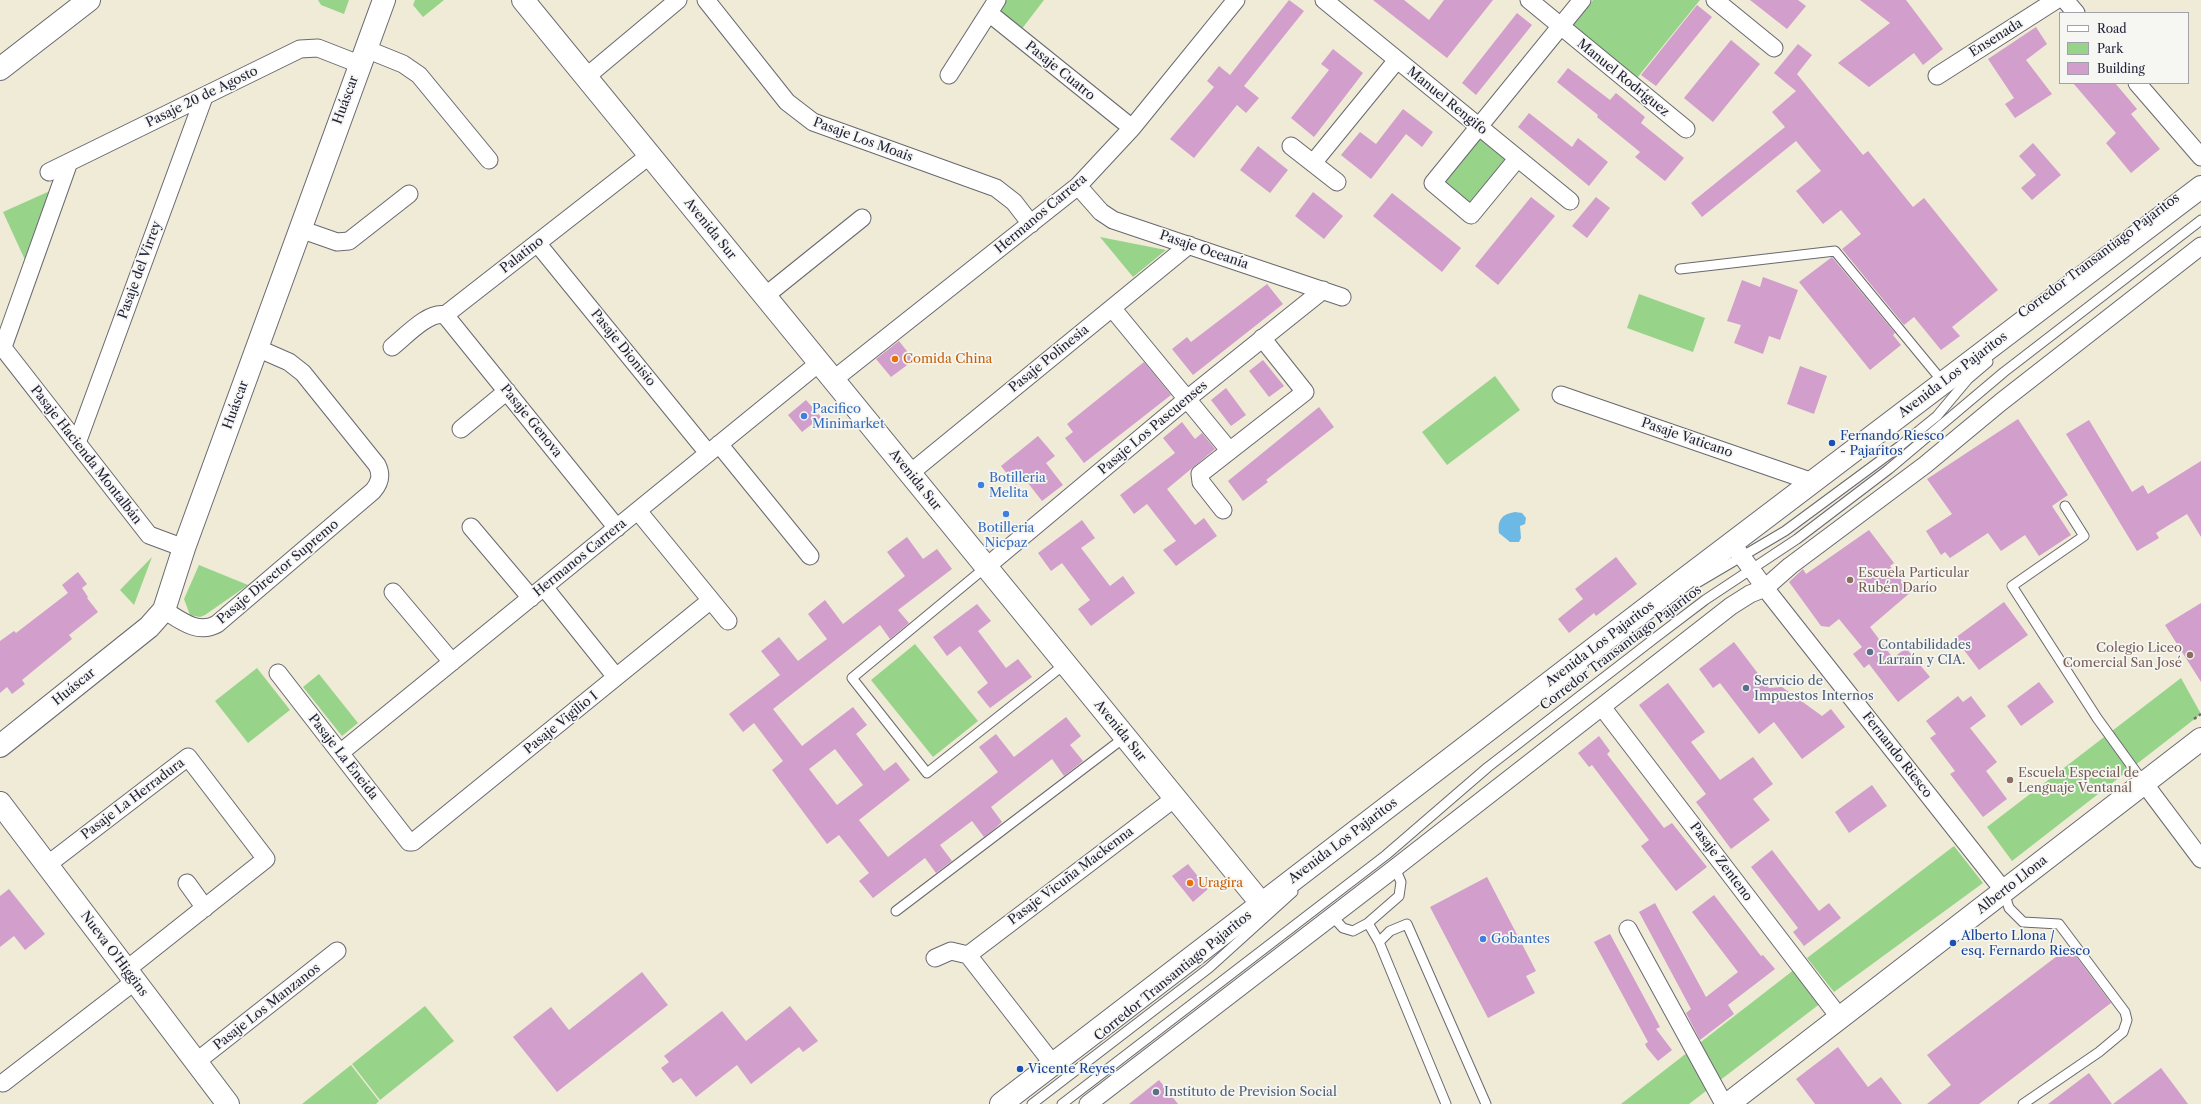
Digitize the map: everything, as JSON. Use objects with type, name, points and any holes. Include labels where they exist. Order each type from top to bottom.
[{"type":"main road","points":[[0,69],[90,0]]},
{"type":"main road","name":"Huáscar","points":[[0,746],[150,627],[164,610],[184,548],[384,0]]},
{"type":"main road","name":"Avenida Sur","points":[[524,0],[909,474],[1261,903]]},
{"type":"main road","name":"Avenida Los Pajaritos","points":[[1001,1104],[1261,903],[1741,556],[1813,482],[2201,187]]},
{"type":"main road","name":"Alberto Llona","points":[[1728,1104],[2201,739]]},
{"type":"main road","name":"Nueva O'Higgins","points":[[0,804],[228,1104]]},
{"type":"street","points":[[586,77],[678,0]]},
{"type":"street","name":"Pasaje Los Moais","points":[[706,0],[787,102],[799,113],[813,122],[996,188],[1014,202],[1031,224]]},
{"type":"street","name":"Hermanos Carrera","points":[[833,380],[1078,186],[1132,128],[1236,0]]},
{"type":"street","name":"Manuel Rengifo","points":[[1324,0],[1570,201]]},
{"type":"street","name":"Manuel Rodríguez","points":[[1529,0],[1686,129]]},
{"type":"street","points":[[1517,159],[1471,215],[1432,183],[1582,0]]},
{"type":"street","points":[[1715,0],[1774,48]]},
{"type":"street","name":"Ensenada","points":[[1937,76],[2056,0]]},
{"type":"street","points":[[2065,0],[2075,12]]},
{"type":"street","points":[[949,75],[993,7]]},
{"type":"street","name":"Pasaje Cuatro","points":[[993,7],[1132,128]]},
{"type":"street","name":"Pasaje 20 de Agosto","points":[[48,172],[306,47],[403,64],[419,75],[489,160]]},
{"type":"street","points":[[1313,164],[1397,60]]},
{"type":"street","points":[[2138,84],[2201,157]]},
{"type":"street","name":"Pasaje del Virrey","points":[[77,443],[204,96]]},
{"type":"street","points":[[1291,146],[1337,182]]},
{"type":"street","name":"Palatino","points":[[392,347],[429,317],[437,314],[445,315],[650,155]]},
{"type":"street","points":[[1,346],[69,162]]},
{"type":"street","name":"Pasaje Oceanía","points":[[1078,186],[1101,212],[1113,220],[1342,297]]},
{"type":"street","points":[[300,229],[337,242],[348,241],[410,194]]},
{"type":"street","points":[[765,296],[862,218]]},
{"type":"street","name":"Pasaje Dionisio","points":[[537,243],[714,449],[810,556]]},
{"type":"street","name":"Pasaje Polinesia","points":[[909,474],[1189,245]]},
{"type":"street","points":[[1088,1104],[1395,868],[1731,606],[1750,594],[1765,588],[1790,566],[1925,465],[2001,402],[2201,246]]},
{"type":"street","name":"Pasaje Los Pascuenses","points":[[986,567],[1187,399],[1322,290]]},
{"type":"street","points":[[1112,308],[1229,450]]},
{"type":"street","name":"Pasaje Genova","points":[[445,315],[617,528]]},
{"type":"street","points":[[1223,510],[1199,477],[1202,472],[1305,392],[1262,338]]},
{"type":"street","name":"Pasaje Hacienda Montalbán","points":[[1,346],[149,535],[184,548]]},
{"type":"street","name":"Pasaje Director Supremo","points":[[164,610],[198,628],[206,629],[217,624],[374,491],[380,478],[377,465],[309,378],[289,362],[257,348]]},
{"type":"street","name":"Hermanos Carrera","points":[[340,753],[819,363]]},
{"type":"street","points":[[461,429],[506,391]]},
{"type":"street","name":"Pasaje Vaticano","points":[[1561,395],[1813,482]]},
{"type":"street","points":[[638,511],[728,621]]},
{"type":"street","points":[[471,527],[531,598]]},
{"type":"street","name":"Fernando Riesco","points":[[1741,556],[2004,891]]},
{"type":"street","points":[[544,587],[616,677]]},
{"type":"street","points":[[393,592],[452,662]]},
{"type":"street","name":"Pasaje Vigilio I","points":[[409,842],[418,839],[711,600]]},
{"type":"street","name":"Pasaje La Eneida","points":[[278,673],[409,842]]},
{"type":"street","name":"Pasaje Zenteno","points":[[1602,707],[1840,1018]]},
{"type":"street","name":"Pasaje La Herradura","points":[[3,1083],[131,975],[205,908],[266,860],[188,757],[47,865]]},
{"type":"street","points":[[2144,783],[2201,859]]},
{"type":"street","name":"Pasaje Vicuña Mackenna","points":[[968,955],[1175,798]]},
{"type":"street","points":[[186,883],[205,908]]},
{"type":"street","points":[[1628,929],[1724,1104]]},
{"type":"street","name":"Pasaje Los Manzanos","points":[[196,1062],[337,951]]},
{"type":"street","points":[[935,958],[951,951],[968,955],[1053,1064]]},
{"type":"lane","name":"Corredor Transantiago Pajaritos","points":[[1032,1104],[1215,963],[1308,878],[1684,592],[1785,530],[1900,446],[1937,416],[1968,379],[2020,333],[2201,194]]},
{"type":"lane","name":"Corredor Transantiago Pajaritos","points":[[1062,1104],[1386,855],[1488,767],[1668,628],[1741,556],[1797,539],[1889,469],[2004,372],[2201,220]]},
{"type":"lane","points":[[1680,269],[1835,251],[1943,382]]},
{"type":"lane","points":[[2065,506],[2084,536],[2012,586],[2097,718],[2144,783]]},
{"type":"lane","points":[[986,567],[852,678],[927,773],[1065,664]]},
{"type":"lane","points":[[896,911],[1125,737]]},
{"type":"lane","points":[[1332,916],[1343,928],[1353,931],[1368,923],[1399,896],[1401,882],[1395,868]]},
{"type":"lane","points":[[2004,891],[2010,908],[2023,922],[2059,924],[2124,1012],[2127,1020],[2123,1032],[2099,1052],[2023,1104]]},
{"type":"lane","points":[[1368,923],[1379,942],[1446,1104]]},
{"type":"lane","points":[[1379,942],[1390,931],[1407,924],[1486,1104]]},
{"type":"green space","points":[[318,0],[349,0],[344,14],[321,5]]},
{"type":"green space","points":[[415,0],[444,0],[423,17],[413,5]]},
{"type":"green space","points":[[1004,0],[1044,0],[1021,30],[996,11]]},
{"type":"green space","points":[[1593,0],[1700,0],[1637,78],[1573,25]]},
{"type":"green space","points":[[1478,136],[1508,161],[1469,208],[1440,183]]},
{"type":"green space","points":[[61,186],[31,273],[3,212]]},
{"type":"green space","points":[[1100,237],[1166,250],[1133,277]]},
{"type":"green space","points":[[1639,294],[1705,318],[1693,352],[1627,328]]},
{"type":"green space","points":[[1495,376],[1520,410],[1447,465],[1422,432]]},
{"type":"green space","points":[[152,557],[134,605],[120,590]]},
{"type":"green space","points":[[199,565],[248,585],[205,615],[200,617],[190,615],[184,599]]},
{"type":"green space","points":[[915,644],[978,721],[933,757],[871,680]]},
{"type":"green space","points":[[257,668],[290,710],[248,743],[215,701]]},
{"type":"green space","points":[[319,674],[358,723],[342,736],[303,687]]},
{"type":"green space","points":[[2181,678],[2201,714],[2012,861],[1987,827]]},
{"type":"green space","points":[[1954,846],[1983,883],[1834,992],[1807,958]]},
{"type":"green space","points":[[1795,969],[1821,1003],[1689,1104],[1621,1104]]},
{"type":"green space","points":[[425,1006],[454,1041],[380,1100],[352,1064]]},
{"type":"green space","points":[[351,1065],[379,1101],[376,1104],[302,1104]]},
{"type":"water","points":[[1515,512],[1522,513],[1526,518],[1525,524],[1520,526],[1521,538],[1519,542],[1510,542],[1499,533],[1499,525],[1501,518],[1507,514]]},
{"type":"building","points":[[1289,0],[1304,11],[1244,86],[1259,98],[1246,113],[1237,105],[1194,158],[1170,139],[1214,87],[1207,81],[1219,66],[1230,75]]},
{"type":"building","points":[[1373,0],[1404,0],[1429,20],[1444,0],[1493,0],[1447,58]]},
{"type":"building","points":[[1750,0],[1798,0],[1806,6],[1787,29]]},
{"type":"building","points":[[1860,0],[1906,0],[1943,49],[1923,65],[1914,53],[1869,87],[1838,63],[1890,23]]},
{"type":"building","points":[[1697,5],[1712,17],[1656,86],[1641,75]]},
{"type":"building","points":[[1517,13],[1532,25],[1476,95],[1462,83]]},
{"type":"building","points":[[2036,27],[2047,44],[2026,60],[2052,94],[2015,118],[2005,104],[2014,98],[1988,59]]},
{"type":"building","points":[[1731,40],[1760,64],[1713,122],[1684,98]]},
{"type":"building","points":[[1798,44],[1812,55],[1797,74],[1863,155],[1868,151],[1913,207],[1924,198],[1998,290],[1952,327],[1960,336],[1941,350],[1914,317],[1904,325],[1842,249],[1861,234],[1841,210],[1823,224],[1796,191],[1821,171],[1796,141],[1702,217],[1691,203],[1785,127],[1772,112],[1796,91],[1774,73]]},
{"type":"building","points":[[1333,49],[1363,73],[1314,137],[1291,118],[1329,70],[1321,64]]},
{"type":"building","points":[[1568,68],[1610,100],[1616,93],[1645,117],[1641,123],[1684,158],[1665,181],[1635,157],[1640,152],[1597,117],[1598,115],[1557,82]]},
{"type":"building","points":[[2074,84],[2116,84],[2137,109],[2131,114],[2160,149],[2131,173],[2106,143],[2116,133]]},
{"type":"building","points":[[1403,109],[1433,132],[1422,147],[1406,134],[1371,179],[1341,155],[1360,132],[1376,144]]},
{"type":"building","points":[[1529,113],[1572,147],[1578,138],[1608,162],[1589,186],[1518,127]]},
{"type":"building","points":[[2033,143],[2061,175],[2032,200],[2021,188],[2036,175],[2019,156]]},
{"type":"building","points":[[1258,146],[1288,170],[1270,193],[1240,170]]},
{"type":"building","points":[[1313,192],[1343,216],[1324,239],[1295,216]]},
{"type":"building","points":[[1392,193],[1461,248],[1442,272],[1373,216]]},
{"type":"building","points":[[1531,197],[1555,216],[1498,285],[1475,266]]},
{"type":"building","points":[[1596,197],[1610,208],[1587,238],[1572,226]]},
{"type":"building","points":[[1832,257],[1895,333],[1893,335],[1901,345],[1870,370],[1799,282]]},
{"type":"building","points":[[1763,277],[1798,290],[1780,340],[1769,336],[1763,354],[1734,343],[1741,325],[1727,321],[1742,280],[1760,287]]},
{"type":"building","points":[[1267,284],[1283,304],[1193,375],[1172,349],[1187,337],[1191,342]]},
{"type":"building","name":"Comida China","points":[[899,341],[914,360],[891,377],[876,359]]},
{"type":"building","points":[[1263,360],[1284,386],[1269,397],[1249,371]]},
{"type":"building","points":[[1144,362],[1171,395],[1084,463],[1065,438],[1073,432],[1067,424]]},
{"type":"building","points":[[1800,366],[1827,376],[1814,414],[1787,404]]},
{"type":"building","points":[[1226,388],[1246,415],[1231,426],[1211,400]]},
{"type":"building","name":"Pacifico Minimarket","points":[[806,400],[821,417],[802,432],[788,415]]},
{"type":"building","points":[[1319,407],[1334,427],[1266,480],[1268,482],[1243,501],[1228,481]]},
{"type":"building","points":[[2018,419],[2068,495],[2052,506],[2071,535],[2039,556],[2025,535],[2001,551],[1988,533],[1950,558],[1945,552],[1941,555],[1926,531],[1952,514],[1927,479]]},
{"type":"building","points":[[2089,420],[2132,492],[2143,485],[2148,494],[2201,461],[2201,537],[2187,514],[2156,533],[2159,538],[2137,551],[2066,434]]},
{"type":"building","points":[[1182,422],[1195,439],[1202,433],[1215,449],[1167,489],[1195,525],[1204,518],[1217,536],[1176,566],[1163,550],[1176,541],[1147,504],[1134,514],[1120,495],[1175,453],[1163,438]]},
{"type":"building","points":[[1038,436],[1055,456],[1046,463],[1063,485],[1042,501],[1024,478],[1016,485],[1001,466]]},
{"type":"building","points":[[1082,520],[1095,538],[1081,548],[1110,586],[1123,576],[1135,593],[1091,626],[1078,609],[1090,600],[1062,563],[1051,571],[1038,553]]},
{"type":"building","name":"Escuela Particular Rubén Darío","points":[[1869,530],[1894,563],[1890,566],[1911,592],[1870,627],[1893,658],[1906,648],[1930,677],[1898,702],[1869,664],[1864,668],[1853,654],[1862,647],[1839,619],[1829,627],[1821,626],[1789,582],[1803,569],[1806,574]]},
{"type":"building","points":[[907,537],[923,559],[937,549],[952,569],[898,610],[909,623],[890,639],[880,625],[773,709],[802,746],[853,707],[867,725],[856,734],[884,771],[896,762],[910,780],[859,820],[888,857],[998,772],[979,747],[996,734],[1014,757],[1066,717],[1081,736],[1070,745],[1083,761],[1064,776],[1052,759],[991,807],[1002,822],[984,837],[972,821],[940,845],[952,861],[936,873],[925,858],[873,898],[859,881],[869,873],[839,835],[827,844],[772,770],[783,761],[754,723],[743,732],[729,714],[780,675],[761,651],[779,637],[798,661],[827,639],[808,614],[825,600],[843,624],[905,576],[887,552]],"holes":[[[835,749],[863,785],[837,805],[809,769]]]},
{"type":"building","points":[[1616,557],[1637,584],[1596,616],[1594,613],[1569,633],[1558,619],[1583,599],[1575,589]]},
{"type":"building","points":[[78,572],[87,584],[82,588],[88,597],[87,598],[98,612],[69,635],[72,639],[22,680],[25,684],[12,694],[7,687],[0,693],[0,641],[14,631],[16,633],[68,593],[62,585]]},
{"type":"building","points":[[2004,602],[2028,635],[1979,670],[1955,638]]},
{"type":"building","name":"Colegio Liceo Comercial San José","points":[[2201,603],[2201,682],[2165,625]]},
{"type":"building","points":[[977,604],[991,621],[978,631],[1006,668],[1018,659],[1032,677],[990,708],[977,692],[988,683],[960,646],[947,656],[933,637]]},
{"type":"building","name":"Servicio de Impuestos Internos","points":[[1734,642],[1769,688],[1782,687],[1822,716],[1831,709],[1845,727],[1802,759],[1774,722],[1759,734],[1720,683],[1713,688],[1699,669]]},
{"type":"building","points":[[2039,682],[2054,702],[2021,726],[2007,706]]},
{"type":"building","points":[[1668,683],[1705,732],[1691,742],[1720,780],[1753,757],[1773,784],[1753,799],[1770,820],[1731,849],[1696,802],[1706,794],[1639,705]]},
{"type":"building","points":[[1958,696],[1963,702],[1971,696],[1986,716],[1970,728],[1997,762],[1986,771],[2007,799],[1983,817],[1950,774],[1955,771],[1930,738],[1936,734],[1926,721]]},
{"type":"building","points":[[1599,736],[1610,751],[1607,754],[1664,828],[1672,823],[1707,867],[1676,891],[1641,846],[1649,840],[1592,765],[1589,767],[1578,753]]},
{"type":"building","points":[[1872,785],[1887,806],[1849,833],[1835,812]]},
{"type":"building","points":[[1772,850],[1819,911],[1829,903],[1841,918],[1804,946],[1793,932],[1798,928],[1751,867]]},
{"type":"building","name":"Uragira","points":[[1188,864],[1208,889],[1193,902],[1172,876]]},
{"type":"building","name":"Gobantes","points":[[1487,877],[1536,971],[1526,976],[1535,993],[1488,1018],[1430,907]]},
{"type":"building","points":[[9,889],[45,934],[25,950],[14,936],[0,947],[0,896]]},
{"type":"building","points":[[1714,895],[1761,956],[1763,955],[1775,969],[1728,1005],[1734,1014],[1700,1040],[1686,1013],[1691,1009],[1639,912],[1655,903],[1706,997],[1738,972],[1692,912]]},
{"type":"building","points":[[1610,934],[1660,1027],[1656,1029],[1672,1050],[1658,1061],[1647,1048],[1645,1044],[1648,1042],[1594,942]]},
{"type":"building","points":[[2069,947],[2111,1003],[1979,1104],[1927,1104],[1951,1085],[1927,1055]]},
{"type":"building","points":[[642,972],[668,1005],[557,1092],[513,1037],[551,1007],[569,1030]]},
{"type":"building","points":[[790,1006],[818,1041],[803,1052],[799,1047],[751,1084],[737,1065],[696,1097],[681,1078],[673,1083],[661,1068],[669,1062],[664,1056],[722,1011],[746,1041]]},
{"type":"building","points":[[1838,1047],[1868,1087],[1881,1077],[1902,1104],[1815,1104],[1796,1079]]},
{"type":"building","points":[[2161,1068],[2188,1104],[2113,1104]]},
{"type":"building","points":[[2089,1073],[2112,1104],[2048,1104]]},
{"type":"building","name":"Instituto de Prevision Social","points":[[1159,1080],[1178,1104],[1129,1104]]},
{"type":"place","name":"Comida China","points":[[895,359]]},
{"type":"place","name":"Pacifico Minimarket","points":[[804,416]]},
{"type":"place","name":"Fernando Riesco - Pajaritos","points":[[1832,443]]},
{"type":"place","name":"Botilleria Melita","points":[[981,485]]},
{"type":"place","name":"Botilleria Nicpaz","points":[[1006,514]]},
{"type":"place","name":"Escuela Particular Rubén Darío","points":[[1850,580]]},
{"type":"place","name":"Contabilidades Larraín y CIA.","points":[[1870,652]]},
{"type":"place","name":"Colegio Liceo Comercial San José","points":[[2190,655]]},
{"type":"place","name":"Servicio de Impuestos Internos","points":[[1746,688]]},
{"type":"place","name":"Escuela Especial de Lenguaje Ventanal","points":[[2010,780]]},
{"type":"place","name":"Uragira","points":[[1190,883]]},
{"type":"place","name":"Gobantes","points":[[1483,939]]},
{"type":"place","name":"Alberto Llona / esq. Fernardo Riesco","points":[[1953,943]]},
{"type":"place","name":"Vicente Reyes","points":[[1020,1069]]},
{"type":"place","name":"Instituto de Prevision Social","points":[[1156,1092]]}]
